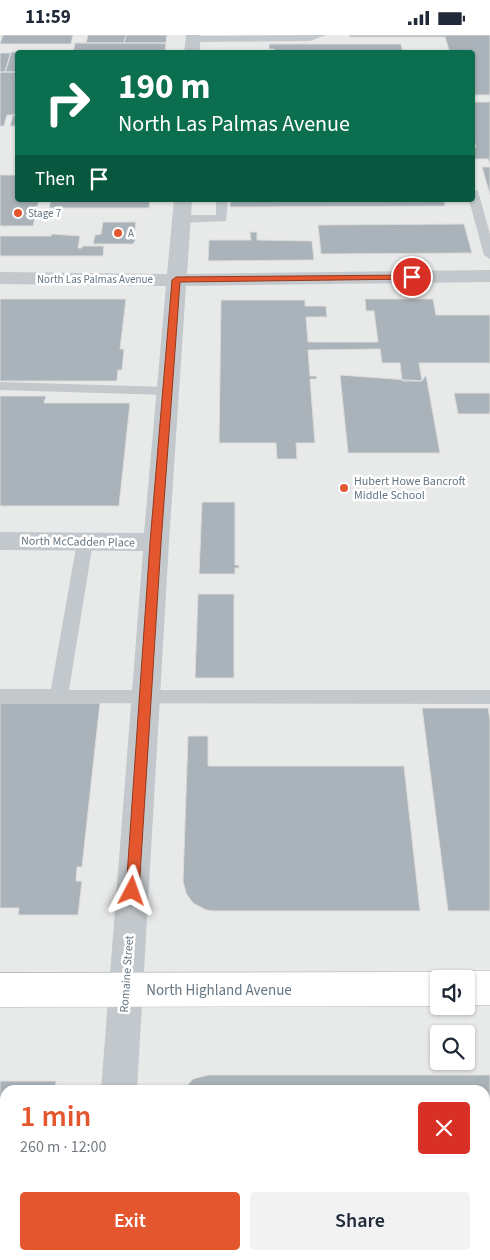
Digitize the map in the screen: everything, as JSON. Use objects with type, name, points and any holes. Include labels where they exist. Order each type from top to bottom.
[{"type":"main road","points":[[475,988],[490,988]]},
{"type":"main road","name":"North Highland Avenue","points":[[0,989],[126,991],[430,989]]},
{"type":"street","name":"Romaine Street","points":[[119,1085],[156,543],[183,209]]},
{"type":"street","name":"North Las Palmas Avenue","points":[[0,279],[176,280],[490,277]]},
{"type":"street","name":"North McCadden Place","points":[[0,541],[156,543]]},
{"type":"lane","points":[[193,42],[310,38],[321,35]]},
{"type":"lane","points":[[183,209],[222,218],[222,202]]},
{"type":"lane","points":[[475,202],[490,255]]},
{"type":"lane","points":[[0,386],[168,391]]},
{"type":"lane","points":[[59,696],[85,542]]},
{"type":"lane","points":[[0,696],[145,698],[490,697]]},
{"type":"shaded area","points":[[0,35],[490,35],[490,1085],[0,1085]]},
{"type":"building","points":[[3,35],[73,35],[71,44],[0,44]]},
{"type":"building","points":[[88,35],[126,35],[124,43],[86,43]]},
{"type":"building","points":[[126,35],[167,35],[166,43],[124,43]]},
{"type":"building","points":[[349,35],[490,35],[490,95],[475,95],[475,50],[449,50],[445,37],[350,37]]},
{"type":"building","points":[[75,43],[166,43],[165,50],[74,50]]},
{"type":"building","points":[[269,44],[401,44],[402,50],[274,50],[269,49]]},
{"type":"building","points":[[11,52],[15,52],[15,72],[5,72]]},
{"type":"building","points":[[0,53],[11,53],[5,72],[0,72]]},
{"type":"building","points":[[0,72],[15,72],[15,115],[7,115],[4,126],[0,126]]},
{"type":"building","points":[[475,102],[490,102],[490,164],[488,159],[475,159]]},
{"type":"building","points":[[13,115],[15,115],[15,126],[10,126]]},
{"type":"building","points":[[482,167],[490,167],[490,195]]},
{"type":"building","name":"Stage 7","points":[[0,175],[15,175],[15,202],[39,202],[33,226],[0,226]]},
{"type":"building","points":[[50,202],[150,202],[149,208],[49,208]]},
{"type":"building","points":[[230,202],[444,202],[445,206],[230,207]]},
{"type":"building","name":"A","points":[[103,222],[136,222],[134,236],[136,239],[133,244],[93,244],[95,235],[101,234]]},
{"type":"building","points":[[464,224],[472,253],[321,254],[318,225]]},
{"type":"building","points":[[250,232],[257,232],[257,240],[312,241],[314,260],[208,261],[209,240],[251,240]]},
{"type":"building","points":[[52,234],[80,236],[78,248],[82,248],[82,246],[104,246],[103,256],[0,256],[0,236],[51,236]]},
{"type":"building","points":[[0,299],[126,299],[120,349],[124,349],[122,370],[118,370],[117,381],[0,381]]},
{"type":"building","points":[[365,299],[433,299],[436,315],[490,315],[490,363],[419,363],[422,381],[402,381],[400,363],[382,363],[380,349],[308,350],[310,376],[316,376],[317,379],[310,379],[315,443],[296,443],[297,459],[277,459],[276,443],[219,443],[221,300],[305,300],[305,306],[326,306],[327,317],[306,317],[308,342],[378,342],[374,311],[366,311]]},
{"type":"building","points":[[340,375],[422,381],[426,375],[440,453],[348,453]]},
{"type":"building","points":[[454,393],[490,393],[490,414],[458,414]]},
{"type":"building","points":[[0,396],[46,396],[44,403],[130,403],[119,506],[0,506]]},
{"type":"building","points":[[202,502],[235,502],[235,565],[239,565],[239,568],[235,568],[235,574],[199,574]]},
{"type":"building","points":[[198,594],[234,594],[234,678],[195,678]]},
{"type":"building","points":[[0,703],[100,703],[82,867],[77,867],[76,881],[82,881],[78,915],[18,915],[19,908],[0,908]]},
{"type":"building","points":[[422,708],[488,708],[490,719],[490,911],[448,911]]},
{"type":"building","points":[[188,736],[208,736],[208,766],[404,766],[420,911],[213,911],[206,910],[193,903],[186,893],[183,881]]},
{"type":"building","points":[[208,1075],[490,1075],[490,1085],[188,1085],[193,1079]]},
{"type":"building","points":[[0,1081],[56,1081],[56,1085],[0,1085]]},
{"type":"place","name":"Stage 7","points":[[18,213]]},
{"type":"place","name":"A","points":[[118,233]]},
{"type":"place","name":"Hubert Howe Bancroft Middle School","points":[[344,488]]},
{"type":"route","points":[[132,891],[176,280],[412,277]]}]
